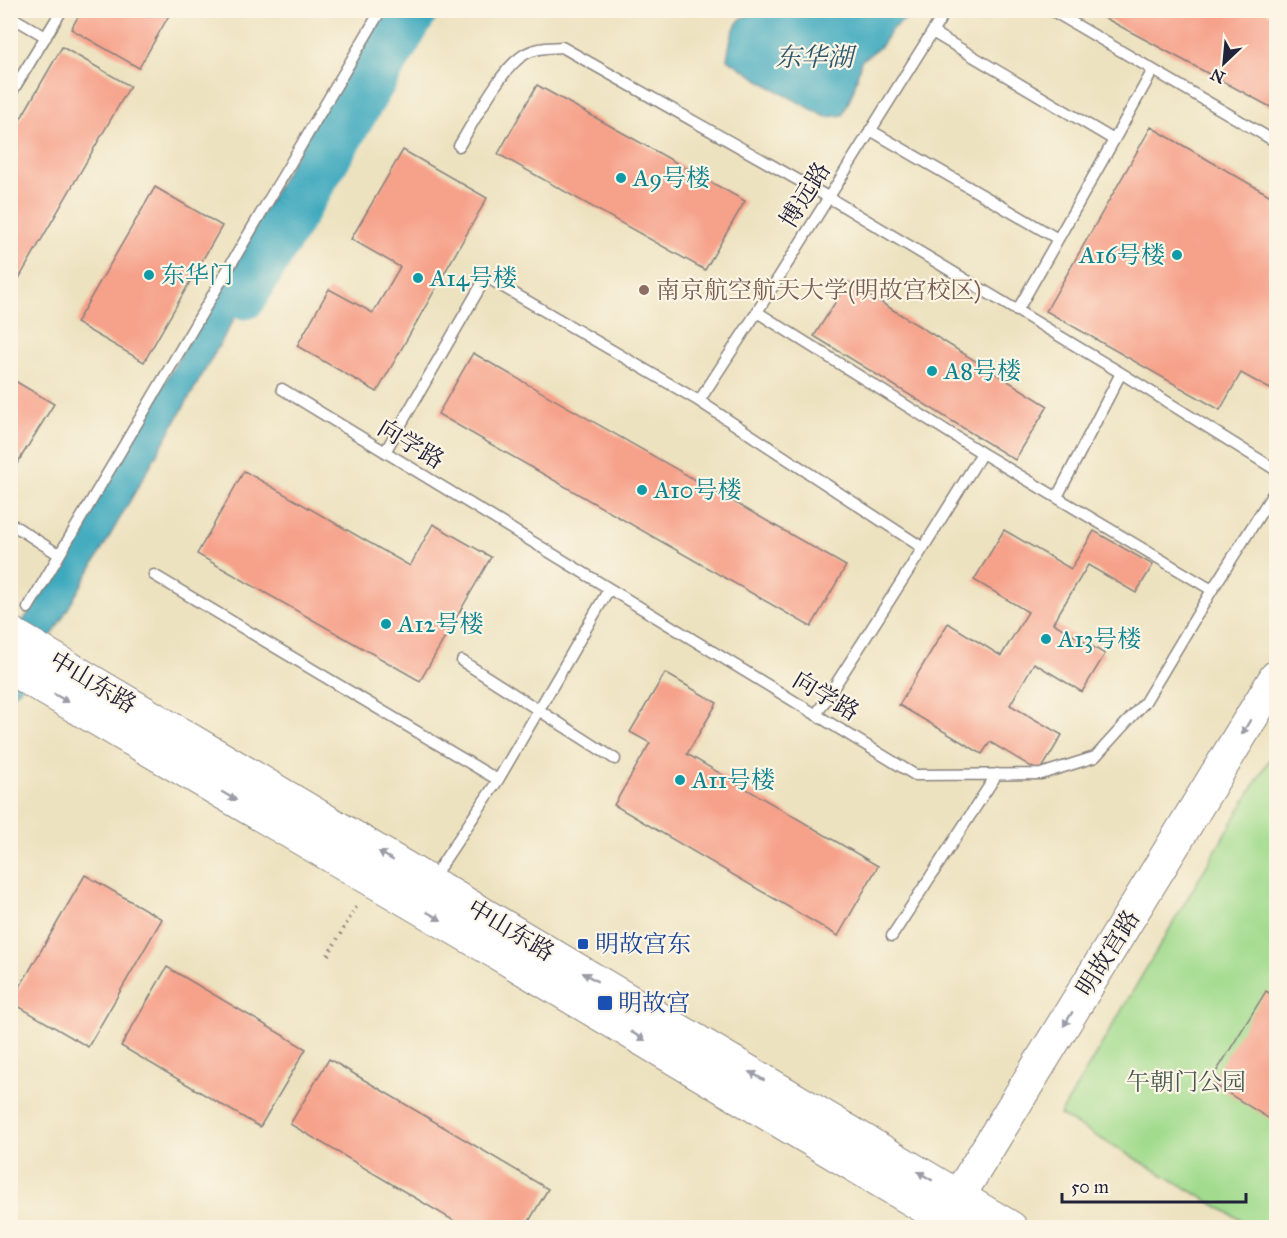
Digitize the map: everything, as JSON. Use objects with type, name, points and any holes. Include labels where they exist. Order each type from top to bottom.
[{"type":"main road","name":"中山东路","points":[[19,620],[950,1217]]},
{"type":"main road","name":"中山东路","points":[[10,668],[950,1217],[1011,1227]]},
{"type":"main road","name":"明故宫路","points":[[950,1217],[1276,677]]},
{"type":"lane","points":[[10,95],[62,10]]},
{"type":"lane","points":[[19,620],[378,15],[370,10]]},
{"type":"lane","name":"博远路","points":[[699,401],[946,10]]},
{"type":"lane","points":[[1051,10],[1276,142]]},
{"type":"lane","points":[[10,16],[46,37]]},
{"type":"lane","points":[[932,32],[1114,140]]},
{"type":"lane","points":[[459,146],[508,68],[526,54],[541,48],[562,47],[828,197],[1121,372],[1276,470]]},
{"type":"lane","points":[[1017,311],[1152,70]]},
{"type":"lane","points":[[870,130],[1058,239]]},
{"type":"lane","points":[[385,452],[486,278],[699,401],[922,548]]},
{"type":"lane","points":[[757,312],[982,453],[1212,590]]},
{"type":"lane","points":[[1057,497],[1121,372]]},
{"type":"lane","name":"向学路","points":[[282,389],[915,775],[1041,774],[1095,757],[1145,702],[1276,489]]},
{"type":"lane","points":[[816,715],[982,453]]},
{"type":"lane","points":[[10,524],[58,554]]},
{"type":"lane","points":[[154,575],[498,780]]},
{"type":"lane","points":[[430,882],[498,780],[609,589]]},
{"type":"lane","points":[[462,661],[615,759]]},
{"type":"lane","points":[[892,936],[998,774]]},
{"type":"path","points":[[328,955],[373,880]]},
{"type":"green space","name":"午朝门公园","points":[[1276,748],[1276,1227],[1253,1227],[1060,1115]]},
{"type":"water","name":"东华湖","points":[[779,10],[914,11],[892,29],[880,47],[861,61],[854,89],[843,115],[826,117],[771,87],[727,59],[731,37],[738,22],[751,14],[774,14]]},
{"type":"water","points":[[379,11],[411,11],[73,600],[20,689],[11,697],[11,638],[45,590]]},
{"type":"building","points":[[82,10],[172,10],[139,68],[71,29]]},
{"type":"building","points":[[1090,10],[1262,10],[1276,18],[1276,110]]},
{"type":"building","points":[[62,47],[130,86],[10,294],[10,137]]},
{"type":"building","name":"A9号楼","points":[[537,85],[745,201],[705,270],[498,154]]},
{"type":"building","name":"A16号楼","points":[[1151,127],[1276,199],[1276,378],[1270,389],[1241,373],[1220,410],[1046,311]]},
{"type":"building","name":"A14号楼","points":[[403,150],[487,198],[377,392],[297,346],[329,289],[373,313],[400,267],[351,239]]},
{"type":"building","name":"东华门","points":[[155,187],[222,226],[144,362],[76,323]]},
{"type":"building","name":"A8号楼","points":[[848,282],[1048,406],[1015,460],[814,336]]},
{"type":"building","name":"A10号楼","points":[[473,353],[846,566],[811,627],[438,414]]},
{"type":"building","points":[[10,378],[54,404],[10,475]]},
{"type":"building","name":"A12号楼","points":[[244,471],[410,566],[433,524],[491,557],[420,681],[197,554]]},
{"type":"building","name":"A13号楼","points":[[1004,530],[1071,569],[1094,531],[1153,565],[1136,593],[1088,565],[1053,623],[1105,654],[1082,692],[1034,663],[1010,705],[1062,735],[1040,772],[990,742],[982,754],[899,705],[948,623],[1001,656],[1028,612],[974,580]]},
{"type":"building","name":"A11号楼","points":[[665,673],[717,703],[687,754],[878,866],[838,936],[614,805],[650,743],[630,732]]},
{"type":"building","points":[[85,875],[162,919],[88,1047],[11,1002]]},
{"type":"building","points":[[167,967],[306,1049],[260,1127],[121,1046]]},
{"type":"building","points":[[1266,991],[1276,997],[1276,1123],[1210,1082]]},
{"type":"building","points":[[329,1059],[548,1189],[525,1228],[466,1228],[290,1124]]},
{"type":"waterway","points":[[245,297],[416,10]]},
{"type":"place","name":"A9号楼","points":[[621,178]]},
{"type":"place","name":"A16号楼","points":[[1177,255]]},
{"type":"place","name":"东华门","points":[[149,275]]},
{"type":"place","name":"A14号楼","points":[[418,278]]},
{"type":"place","name":"南京航空航天大学(明故宫校区)","points":[[644,290]]},
{"type":"place","name":"A8号楼","points":[[932,371]]},
{"type":"place","name":"A10号楼","points":[[642,490]]},
{"type":"place","name":"A12号楼","points":[[386,624]]},
{"type":"place","name":"A13号楼","points":[[1046,639]]},
{"type":"place","name":"A11号楼","points":[[680,780]]},
{"type":"place","name":"明故宫东","points":[[583,944]]},
{"type":"place","name":"明故宫","points":[[605,1003]]}]
